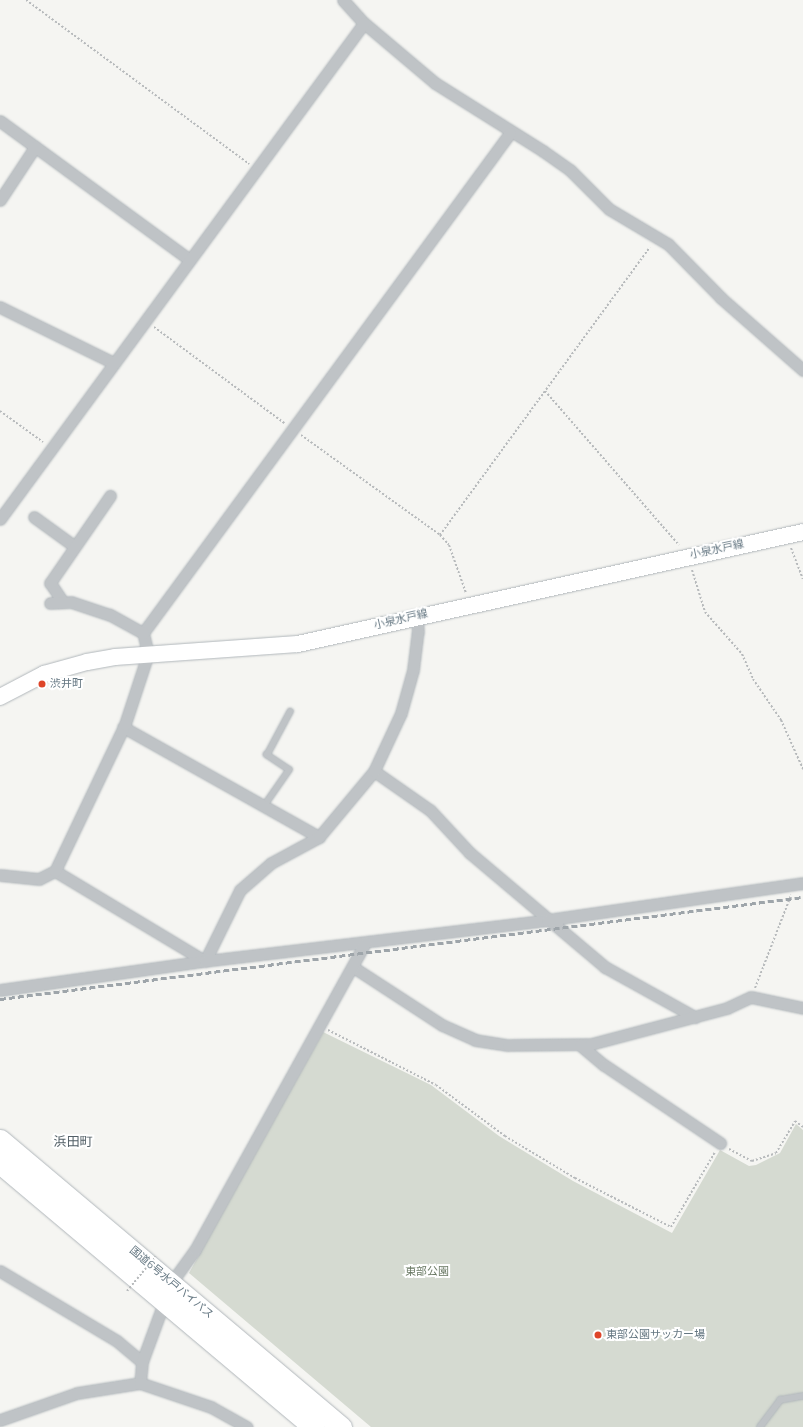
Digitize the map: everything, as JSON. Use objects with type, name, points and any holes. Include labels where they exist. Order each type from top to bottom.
[{"type":"highway","name":"国道6号水戸バイパス","points":[[0,1140],[314,1427]]},
{"type":"highway","name":"国道6号水戸バイパス","points":[[0,1164],[168,1292],[341,1427]]},
{"type":"main road","name":"小泉水戸線","points":[[0,697],[60,669],[115,657],[298,644],[470,604],[803,532]]},
{"type":"street","points":[[343,0],[364,23],[436,84],[510,133],[543,151],[570,170],[609,209],[668,244],[721,298],[803,370]]},
{"type":"street","points":[[0,519],[364,23]]},
{"type":"street","points":[[0,121],[190,260]]},
{"type":"street","points":[[143,633],[510,133]]},
{"type":"street","points":[[0,200],[34,147]]},
{"type":"street","points":[[0,307],[114,363]]},
{"type":"street","points":[[63,602],[50,582],[110,496]]},
{"type":"street","points":[[34,517],[74,546]]},
{"type":"street","points":[[0,875],[39,879],[54,871],[123,727],[148,654],[143,633],[92,606],[63,602],[50,603]]},
{"type":"street","points":[[205,961],[240,890],[270,863],[319,837],[374,772],[403,706],[414,663],[417,617]]},
{"type":"street","points":[[123,727],[319,837]]},
{"type":"street","points":[[374,772],[430,810],[470,853],[547,920],[605,967],[695,1017]]},
{"type":"street","points":[[54,871],[205,961]]},
{"type":"street","points":[[0,990],[205,961],[547,920],[799,884]]},
{"type":"street","points":[[140,1383],[142,1362],[168,1292],[195,1250],[321,1026],[365,943]]},
{"type":"street","points":[[353,967],[442,1025],[476,1040],[508,1045],[580,1045],[647,1032],[751,997],[803,1008]]},
{"type":"street","points":[[580,1045],[640,1090],[720,1143]]},
{"type":"street","points":[[0,1272],[76,1315],[142,1362]]},
{"type":"street","points":[[0,1420],[77,1393],[140,1383],[212,1407],[247,1427]]},
{"type":"lane","points":[[264,806],[289,770],[267,754],[290,712]]},
{"type":"lane","points":[[760,1427],[780,1400],[803,1396]]},
{"type":"path","points":[[26,0],[256,170]]},
{"type":"path","points":[[470,604],[449,544],[440,535],[657,238]]},
{"type":"path","points":[[545,391],[688,556],[705,612],[742,654],[752,678],[781,720],[803,769]]},
{"type":"path","points":[[0,410],[51,448]]},
{"type":"path","points":[[786,536],[803,579]]},
{"type":"path","points":[[751,997],[799,884]]},
{"type":"path","points":[[321,1026],[436,1084],[505,1136],[575,1178],[672,1227],[720,1143],[752,1162],[776,1153],[795,1121],[803,1127]]},
{"type":"path","points":[[127,1291],[156,1256]]},
{"type":"green space","name":"東部公園","points":[[323,1032],[431,1085],[499,1136],[573,1181],[672,1233],[720,1150],[749,1166],[756,1165],[780,1153],[796,1124],[803,1130],[803,1427],[371,1427],[189,1273]]},
{"type":"railway","points":[[0,999],[803,897]]},
{"type":"place","name":"渋井町","points":[[42,684]]},
{"type":"place","name":"東部公園サッカー場","points":[[598,1335]]},
{"type":"district","name":"浜田町","points":[[73,1142]]}]
